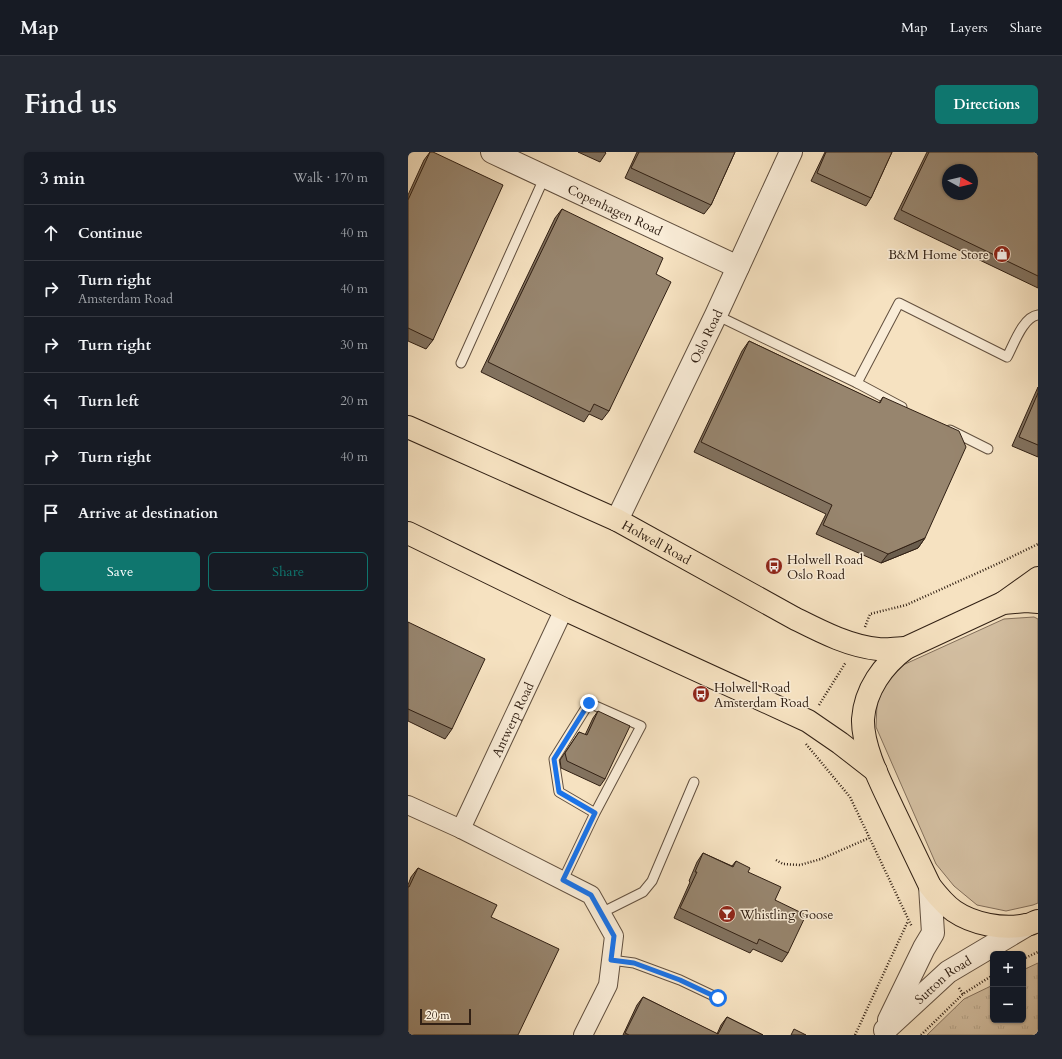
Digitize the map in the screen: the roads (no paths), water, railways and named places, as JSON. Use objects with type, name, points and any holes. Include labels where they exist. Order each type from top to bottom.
[{"type":"highway","name":"Holwell Road","points":[[408,427],[617,520],[821,632],[857,645],[878,649],[906,648]]},
{"type":"highway","points":[[408,533],[564,609],[808,722],[840,743],[876,771]]},
{"type":"highway","points":[[1033,923],[1005,927],[987,924],[968,918],[954,911],[930,886],[876,771],[866,740],[863,720],[865,705],[870,690],[879,675],[892,659],[906,648],[1003,603],[1038,578]]},
{"type":"highway","points":[[1003,603],[1026,601],[1038,602]]},
{"type":"street","name":"Copenhagen Road","points":[[492,152],[738,267]]},
{"type":"street","name":"Oslo Road","points":[[617,520],[716,315],[791,152]]},
{"type":"street","name":"Antwerp Road","points":[[461,829],[564,609]]},
{"type":"street","points":[[408,805],[461,829],[591,895],[614,936],[608,985],[583,1035]]},
{"type":"street","name":"Sutton Road","points":[[884,1032],[924,948],[933,933],[930,886]]},
{"type":"street","name":"Sutton Road","points":[[884,1032],[948,972],[1033,923]]},
{"type":"lane","points":[[461,363],[545,176]]},
{"type":"lane","points":[[857,383],[899,303],[1007,357],[1025,322],[1033,315],[1038,314]]},
{"type":"lane","points":[[716,315],[857,383],[907,409]]},
{"type":"lane","points":[[941,426],[988,449]]},
{"type":"lane","points":[[563,880],[595,813],[641,726],[589,703],[554,759],[559,792],[595,813]]},
{"type":"lane","points":[[601,913],[648,888],[694,782]]},
{"type":"lane","points":[[611,960],[634,963],[680,980],[718,998]]},
{"type":"place","name":"B&M Home Store","points":[[1002,254]]},
{"type":"place","name":"Holwell Road Oslo Road","points":[[774,566]]},
{"type":"place","name":"Holwell Road Amsterdam Road","points":[[701,694]]},
{"type":"place","name":"Whistling Goose","points":[[727,914]]}]
